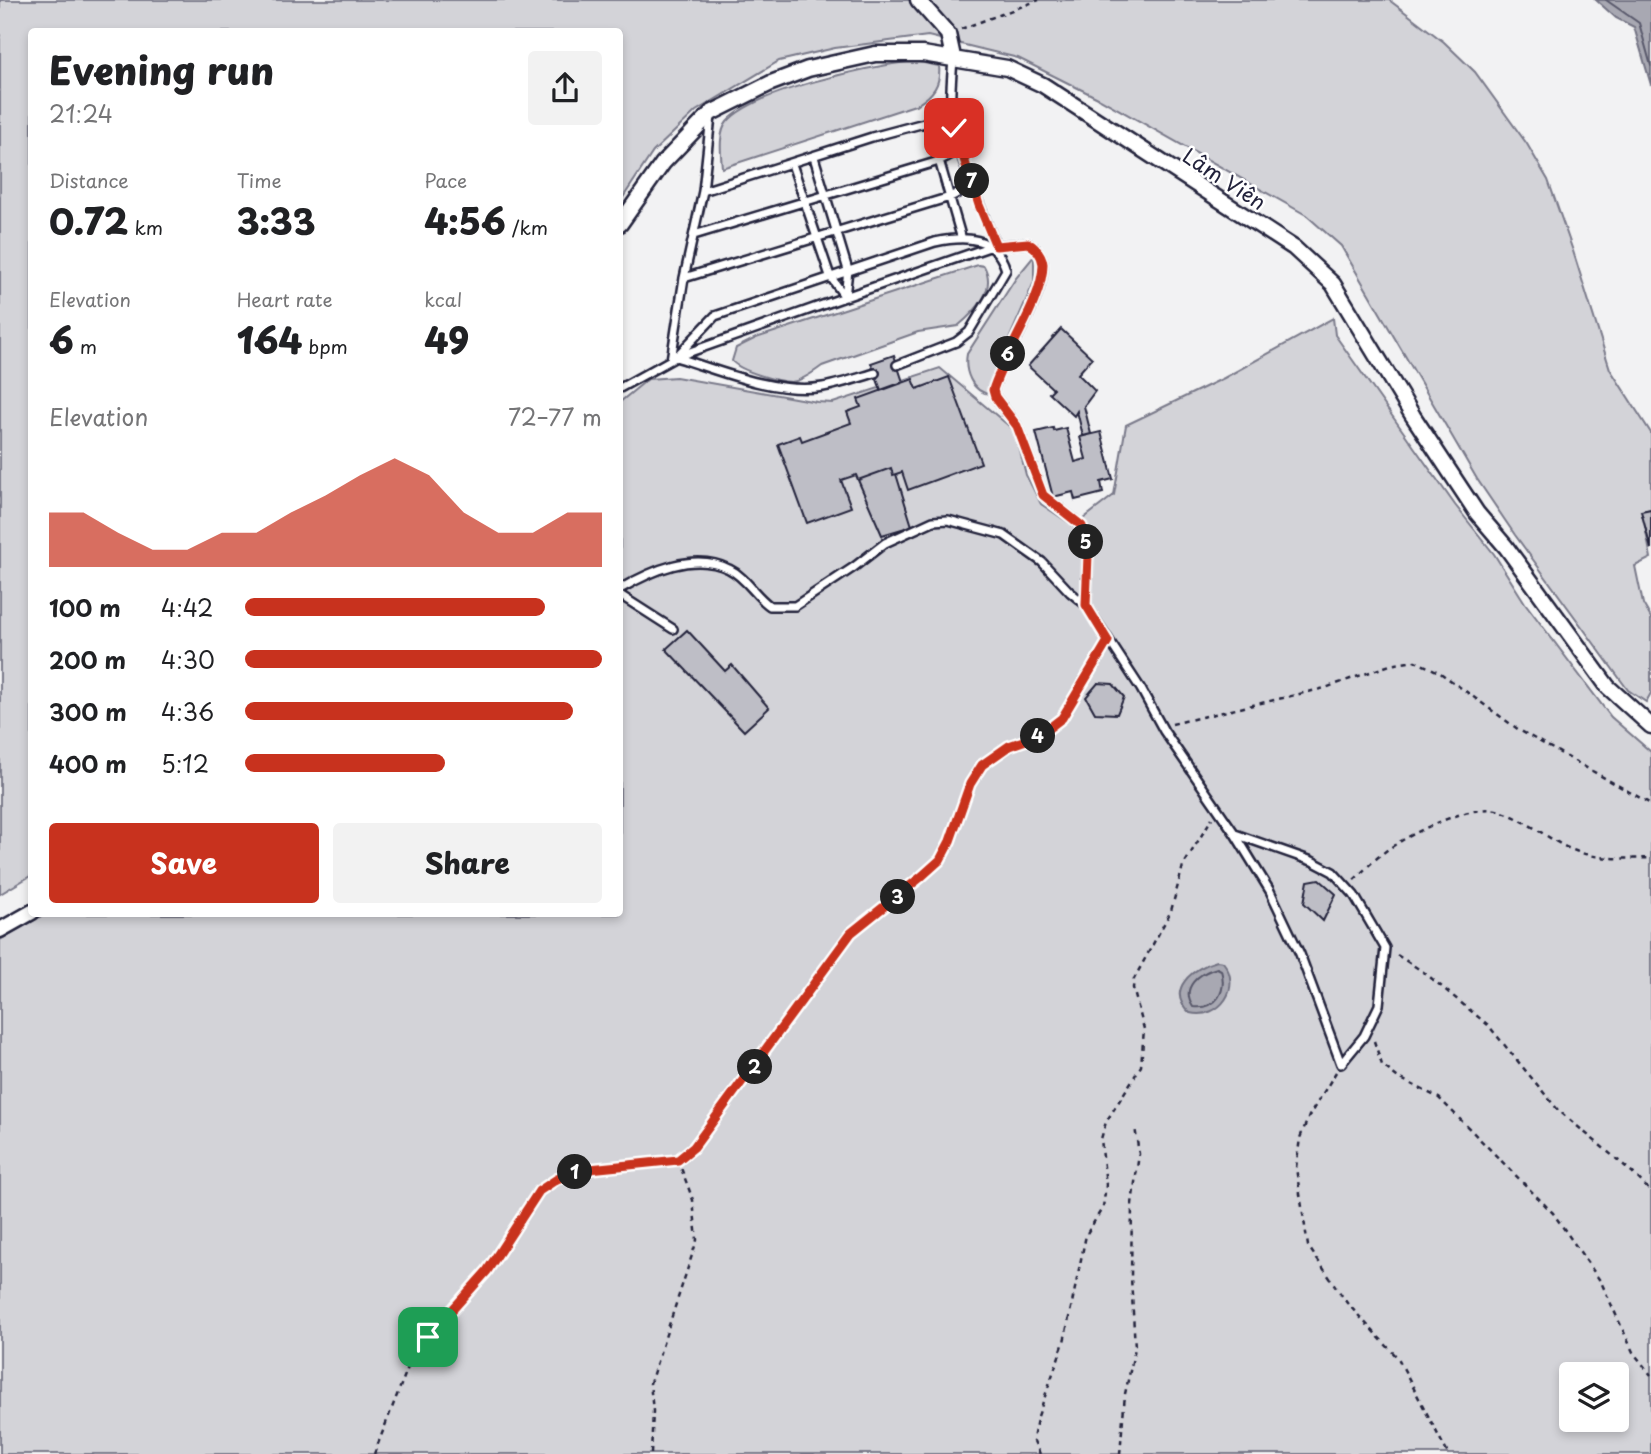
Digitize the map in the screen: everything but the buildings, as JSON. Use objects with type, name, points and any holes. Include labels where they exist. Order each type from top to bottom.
[{"type":"street","points":[[918,0],[948,34],[953,57]]},
{"type":"street","name":"Lâm Viên","points":[[623,220],[663,163],[711,113],[771,83],[821,66],[874,54],[953,57],[1007,68],[1043,85],[1308,259],[1333,285],[1413,416],[1477,513],[1506,547],[1608,687],[1651,726]]},
{"type":"street","points":[[0,930],[28,914]]},
{"type":"lane","points":[[897,365],[956,342],[969,332],[1006,270],[994,246],[961,149],[952,111],[953,57]]},
{"type":"lane","points":[[703,191],[928,122],[952,111]]},
{"type":"lane","points":[[673,359],[684,278],[703,191],[711,113]]},
{"type":"lane","points":[[928,122],[961,236]]},
{"type":"lane","points":[[694,235],[939,160],[961,149]]},
{"type":"lane","points":[[814,156],[848,270],[845,298]]},
{"type":"lane","points":[[792,164],[830,276],[845,298]]},
{"type":"lane","points":[[684,278],[950,197],[974,185]]},
{"type":"lane","points":[[673,359],[715,316],[848,270],[961,236],[994,246]]},
{"type":"lane","points":[[623,386],[642,373],[673,359],[845,298],[994,246],[1028,243],[1037,249],[1043,262],[1040,285],[993,390],[995,397],[1017,426],[1043,495],[1082,526],[1088,555],[1086,605]]},
{"type":"lane","points":[[673,359],[732,376],[788,387],[822,387],[875,373]]},
{"type":"lane","points":[[623,587],[642,576],[683,563],[710,563],[730,569],[770,607],[795,606],[885,542],[933,521],[948,520],[1004,535],[1042,562],[1086,605],[1142,689],[1162,727],[1236,834],[1283,918],[1341,1063]]},
{"type":"lane","points":[[623,597],[673,629]]},
{"type":"lane","points":[[1236,834],[1312,861],[1333,872],[1347,887],[1385,948],[1379,1005],[1370,1025],[1341,1063]]},
{"type":"path","points":[[948,34],[1039,0]]},
{"type":"path","points":[[374,1454],[410,1362],[428,1337],[487,1271],[539,1191],[557,1179],[580,1170],[678,1160],[694,1147],[757,1065],[851,933],[940,860],[950,841],[970,784],[982,765],[1009,746],[1040,735],[1062,718],[1108,641]]},
{"type":"path","points":[[1162,727],[1325,688],[1390,665],[1415,662],[1439,672],[1520,730],[1651,804]]},
{"type":"path","points":[[1347,887],[1392,846],[1463,813],[1484,808],[1500,810],[1533,826],[1566,847],[1592,856],[1616,859],[1651,858]]},
{"type":"path","points":[[1040,1454],[1033,1439],[1037,1419],[1063,1342],[1086,1235],[1103,1207],[1106,1185],[1101,1139],[1106,1122],[1140,1066],[1144,1029],[1133,988],[1134,979],[1171,911],[1183,866],[1217,809]]},
{"type":"path","points":[[1385,948],[1425,973],[1488,1025],[1558,1111],[1632,1172],[1651,1192]]},
{"type":"path","points":[[1370,1025],[1382,1065],[1397,1077],[1439,1098],[1553,1213],[1601,1282],[1633,1352],[1651,1375]]},
{"type":"path","points":[[1341,1063],[1300,1138],[1296,1168],[1308,1245],[1347,1303],[1398,1358],[1448,1454]]},
{"type":"path","points":[[1120,1454],[1125,1394],[1135,1348],[1131,1277],[1132,1204],[1138,1178],[1139,1154],[1135,1127]]},
{"type":"path","points":[[652,1454],[653,1411],[650,1382],[697,1240],[693,1200],[678,1160]]},
{"type":"shaded area","points":[[0,0],[1389,0],[1444,42],[1475,72],[1527,144],[1548,180],[1610,369],[1651,433],[1651,509],[1642,511],[1651,558],[1635,566],[1643,604],[1651,618],[1651,693],[1646,702],[1628,690],[1477,479],[1341,246],[1306,215],[1100,99],[1018,58],[928,36],[835,48],[779,61],[696,111],[653,152],[623,197],[623,28],[28,28],[28,877],[0,894]]},
{"type":"shaded area","points":[[914,61],[939,66],[939,78],[935,88],[918,104],[722,168],[722,132],[727,122],[741,110],[815,81]]},
{"type":"shaded area","points":[[1034,256],[1034,282],[992,378],[990,394],[983,392],[970,379],[967,354],[1016,278]]},
{"type":"shaded area","points":[[978,265],[984,266],[987,275],[986,291],[978,306],[958,326],[918,332],[822,366],[804,378],[791,382],[760,375],[732,361],[736,348],[756,338]]},
{"type":"shaded area","points":[[1333,318],[1335,335],[1455,505],[1494,554],[1525,603],[1611,717],[1651,752],[1651,1454],[0,1454],[0,940],[40,917],[623,917],[623,400],[648,379],[676,377],[833,403],[940,368],[1015,431],[1026,475],[1041,504],[1074,526],[1114,495],[1126,425],[1224,378]]},
{"type":"water","points":[[1596,0],[1651,0],[1651,85],[1634,27],[1616,18]]},
{"type":"water","points":[[1217,961],[1223,962],[1229,972],[1229,991],[1225,1000],[1211,1012],[1190,1013],[1180,996],[1181,988],[1199,968]]},
{"type":"route","points":[[428,1337],[487,1271],[539,1191],[557,1179],[580,1170],[678,1160],[694,1147],[757,1065],[833,954],[851,933],[940,860],[960,816],[970,784],[982,765],[1009,746],[1040,735],[1062,718],[1083,687],[1108,641],[1086,605],[1088,555],[1082,526],[1043,495],[1017,426],[995,397],[993,390],[1040,285],[1043,262],[1037,249],[1028,243],[996,246],[979,205],[954,128]]}]
